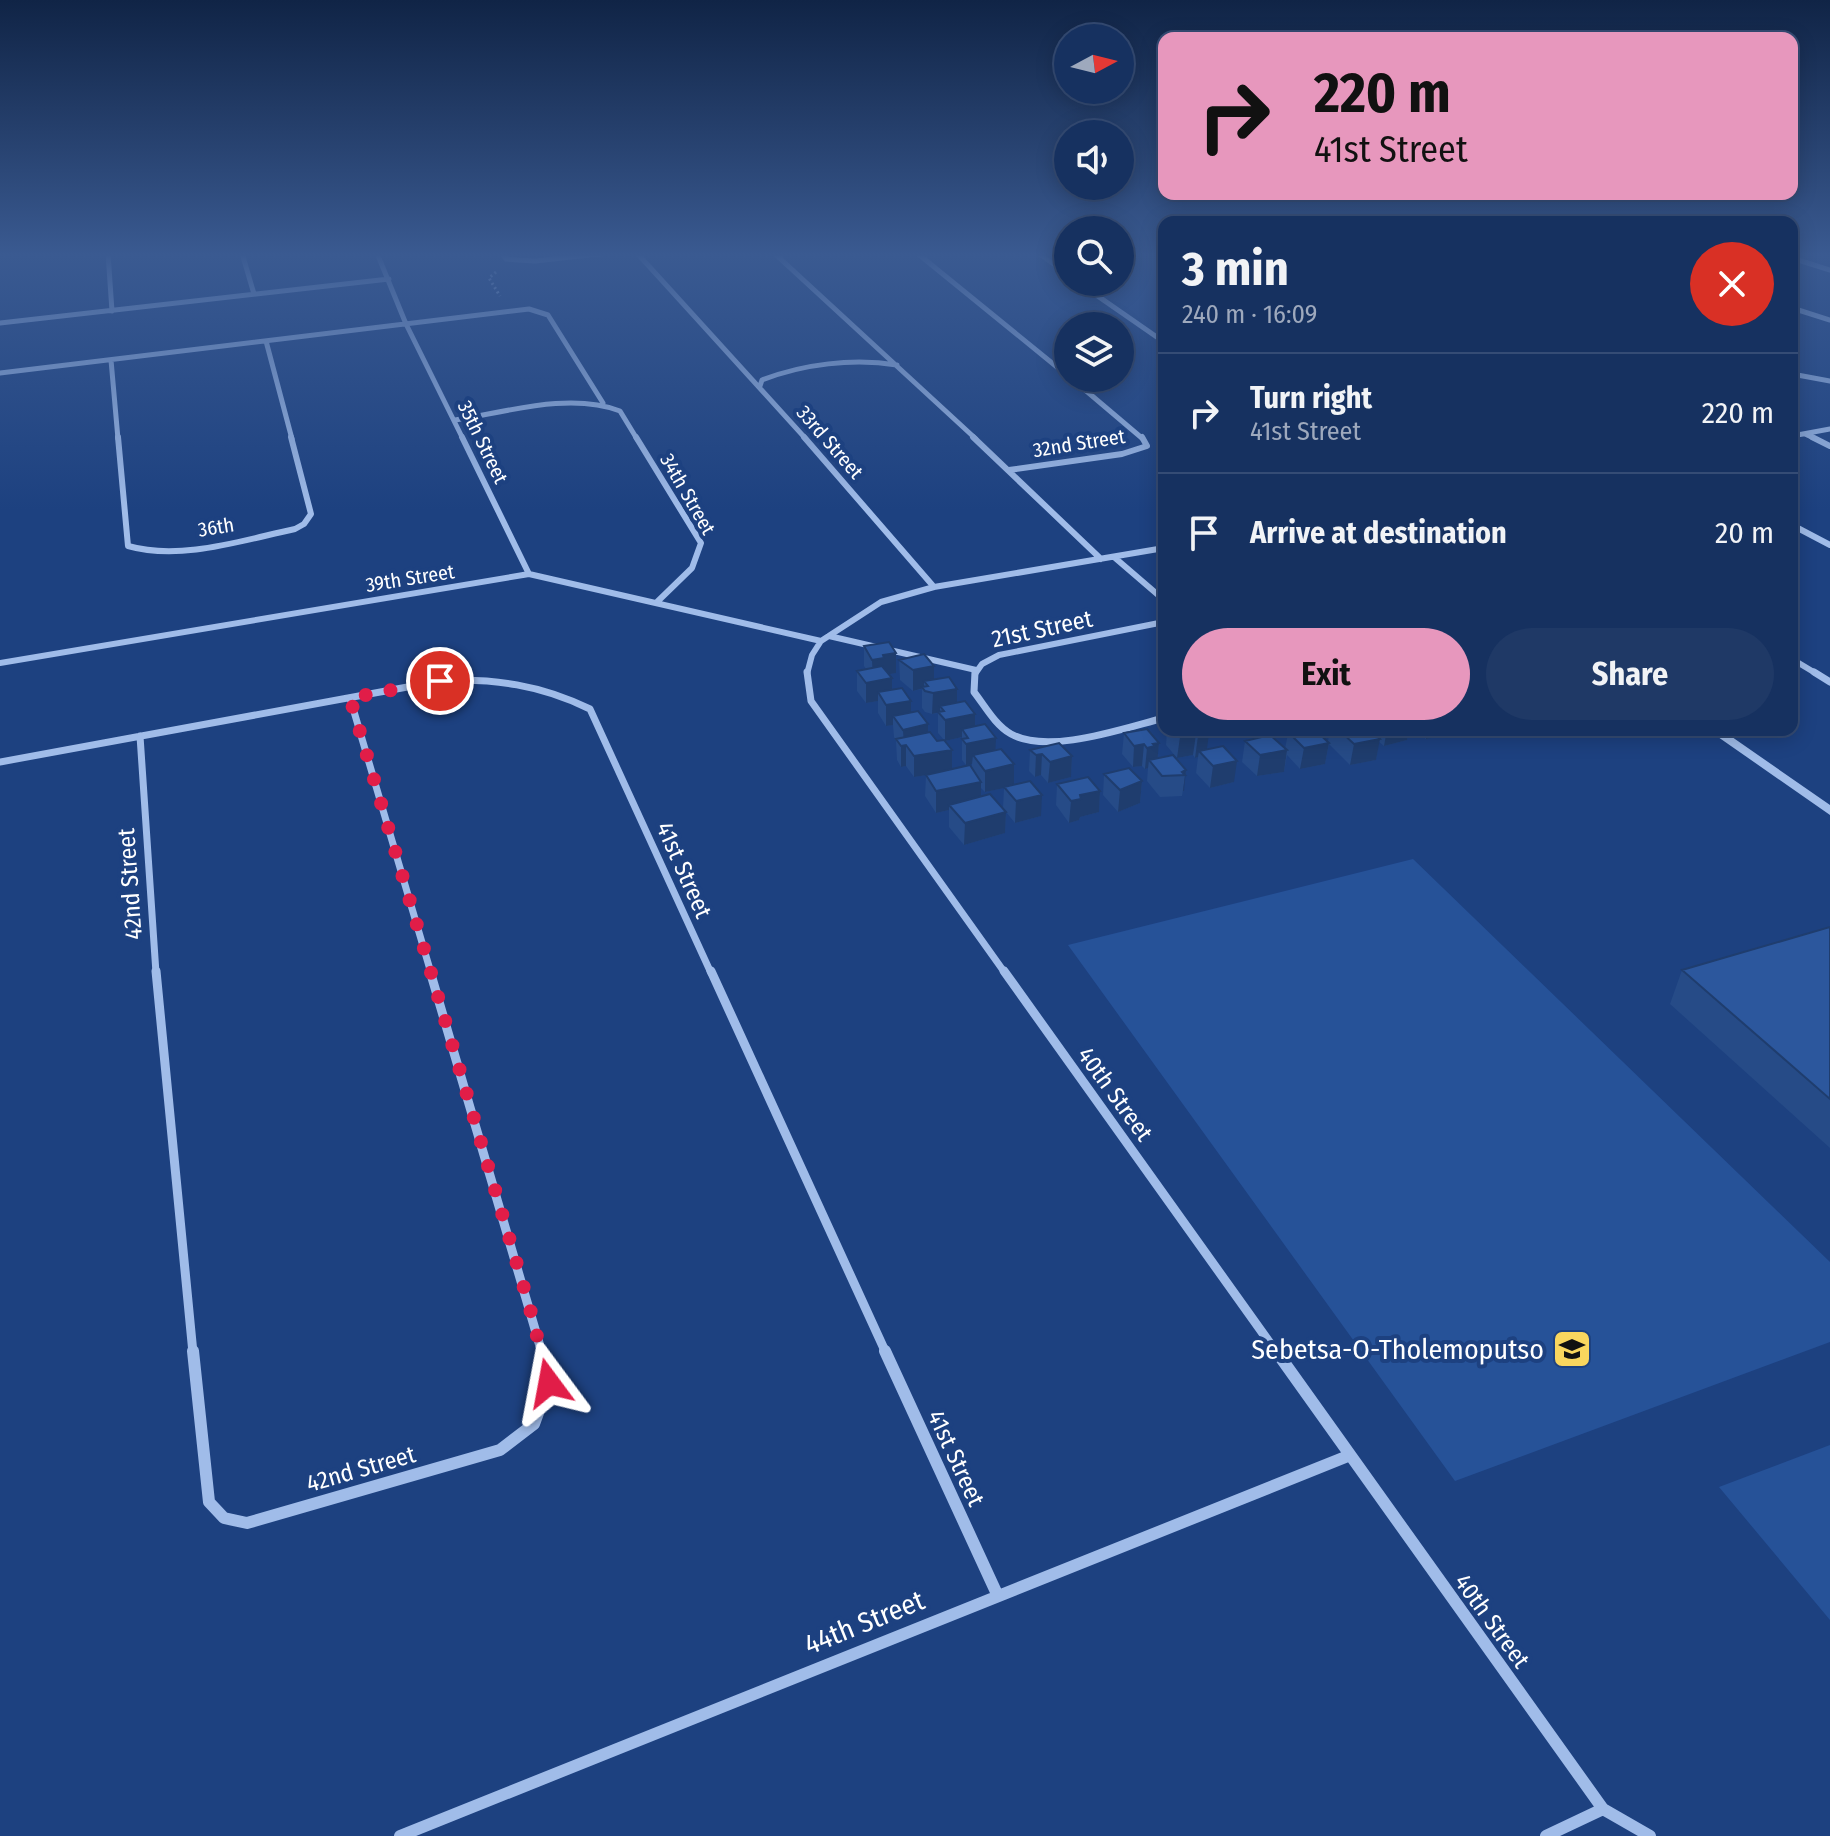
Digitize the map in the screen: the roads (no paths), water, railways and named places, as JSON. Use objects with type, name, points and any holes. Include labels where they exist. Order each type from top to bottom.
[{"type":"street","points":[[0,373],[285,339]]},
{"type":"street","name":"35th Street","points":[[413,339],[529,574]]},
{"type":"street","name":"34th Street","points":[[562,339],[603,403],[620,411],[701,543],[702,555],[694,567],[657,602]]},
{"type":"street","points":[[716,339],[760,386]]},
{"type":"street","points":[[869,339],[1101,559]]},
{"type":"street","name":"32nd Street","points":[[1023,339],[1054,364]]},
{"type":"street","name":"36th","points":[[111,360],[128,546],[137,550],[165,551],[295,529],[304,524],[311,514],[266,341]]},
{"type":"street","name":"33rd Street","points":[[898,365],[860,362],[783,372],[762,380],[760,386],[934,587]]},
{"type":"street","points":[[1798,375],[1830,381]]},
{"type":"street","name":"32nd Street","points":[[1009,470],[1122,454],[1147,446],[1139,433],[1088,392]]},
{"type":"street","points":[[455,420],[577,403],[603,403]]},
{"type":"street","points":[[1798,435],[1830,429]]},
{"type":"street","points":[[1805,433],[1830,446]]},
{"type":"street","points":[[1798,528],[1830,545]]},
{"type":"street","points":[[825,638],[881,602],[934,587],[1158,549]]},
{"type":"street","points":[[1114,557],[1158,595]]},
{"type":"street","name":"39th Street","points":[[0,663],[529,574],[976,670]]},
{"type":"street","name":"21st Street","points":[[1158,623],[982,661],[976,670],[974,692],[1003,728],[1021,740],[1050,742],[1158,719]]},
{"type":"street","name":"40th Street","points":[[825,638],[812,655],[807,686],[811,701],[824,721],[1603,1809],[1650,1836]]},
{"type":"street","points":[[1798,663],[1830,682]]},
{"type":"street","name":"41st Street","points":[[0,762],[440,681],[487,678],[520,682],[563,694],[590,709],[997,1594]]},
{"type":"street","name":"42nd Street","points":[[140,736],[161,1044],[209,1502],[224,1518],[247,1523],[500,1450],[534,1424],[549,1383],[529,1305],[350,698]]},
{"type":"street","points":[[1723,736],[1830,811]]},
{"type":"street","name":"44th Street","points":[[400,1836],[997,1594],[1348,1456]]},
{"type":"street","points":[[1546,1836],[1603,1809]]},
{"type":"place","name":"Sebetsa-O-Tholemoputso","points":[[1572,1349]]}]
